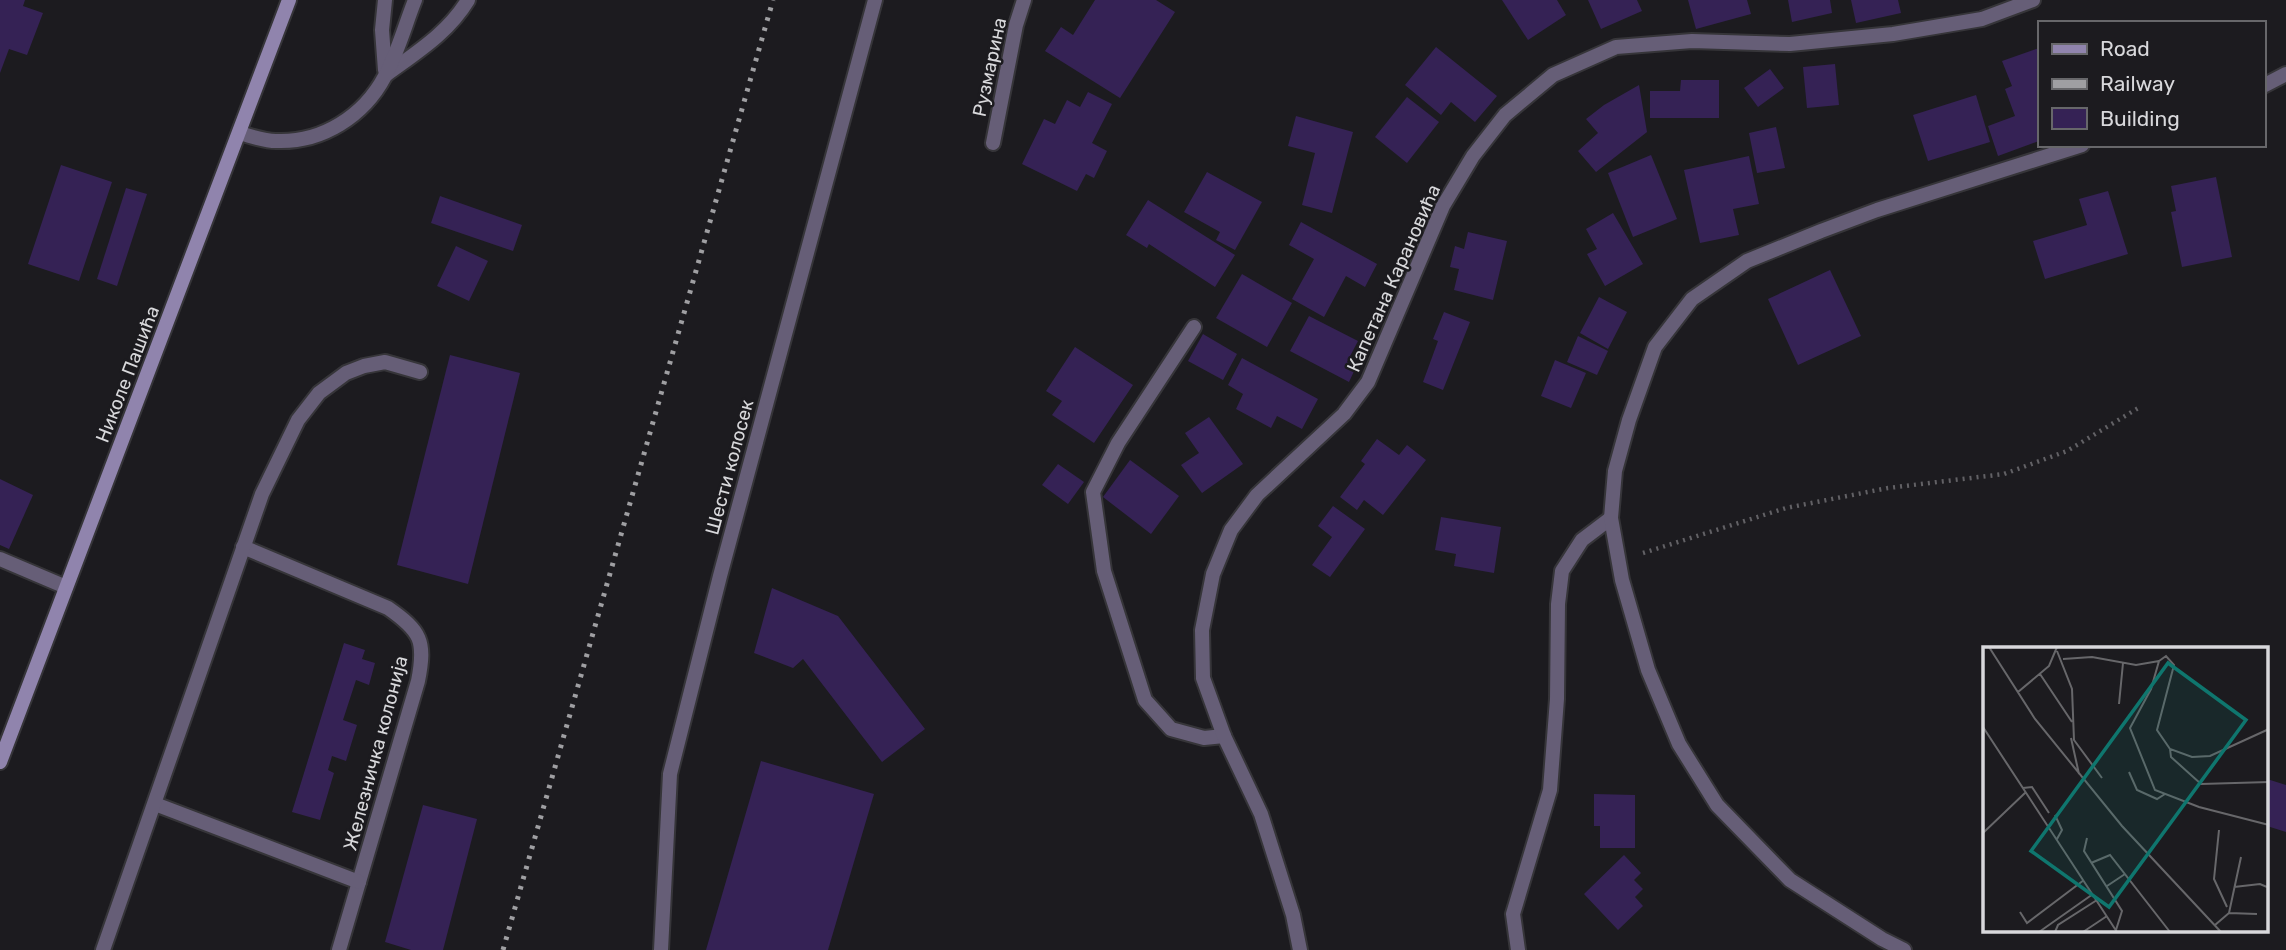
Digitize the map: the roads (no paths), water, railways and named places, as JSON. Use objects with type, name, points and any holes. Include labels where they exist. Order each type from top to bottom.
[{"type":"main road","name":"Николе Пашића","points":[[0,762],[4,741],[66,587],[289,0]]},
{"type":"street","points":[[386,0],[382,30],[386,75]]},
{"type":"street","points":[[239,133],[272,141],[292,141],[340,126],[370,100],[386,75],[415,0]]},
{"type":"street","points":[[386,75],[433,41],[457,18],[468,0]]},
{"type":"street","name":"Шести колосек","points":[[661,950],[670,774],[719,576],[875,0]]},
{"type":"street","name":"Рузмарина","points":[[993,143],[1016,25],[1024,0]]},
{"type":"street","name":"Капетана Карановића","points":[[1300,950],[1293,915],[1261,814],[1224,736],[1203,678],[1202,630],[1213,574],[1231,530],[1257,495],[1344,414],[1368,382],[1443,206],[1473,156],[1505,115],[1553,75],[1616,47],[1692,41],[1790,44],[1893,34],[1982,19],[2033,0]]},
{"type":"street","points":[[2265,85],[2286,74]]},
{"type":"street","points":[[1905,950],[1882,939],[1790,880],[1717,805],[1679,744],[1648,670],[1622,580],[1611,517],[1615,471],[1655,347],[1692,299],[1747,261],[1821,231],[2076,147]]},
{"type":"street","points":[[1194,327],[1118,443],[1093,492],[1104,571],[1145,700],[1171,729],[1204,738],[1224,736]]},
{"type":"street","points":[[103,950],[243,547],[268,482],[298,420],[319,393],[346,373],[385,362],[420,372]]},
{"type":"street","points":[[1518,950],[1513,914],[1550,790],[1557,699],[1558,604],[1562,571],[1582,540],[1611,517]]},
{"type":"street","name":"Железничка колонија","points":[[243,547],[388,608],[408,622],[419,637],[423,656],[418,681],[339,950]]},
{"type":"street","points":[[0,559],[66,587]]},
{"type":"street","points":[[155,804],[359,882]]},
{"type":"railway","points":[[503,950],[773,0]]}]
